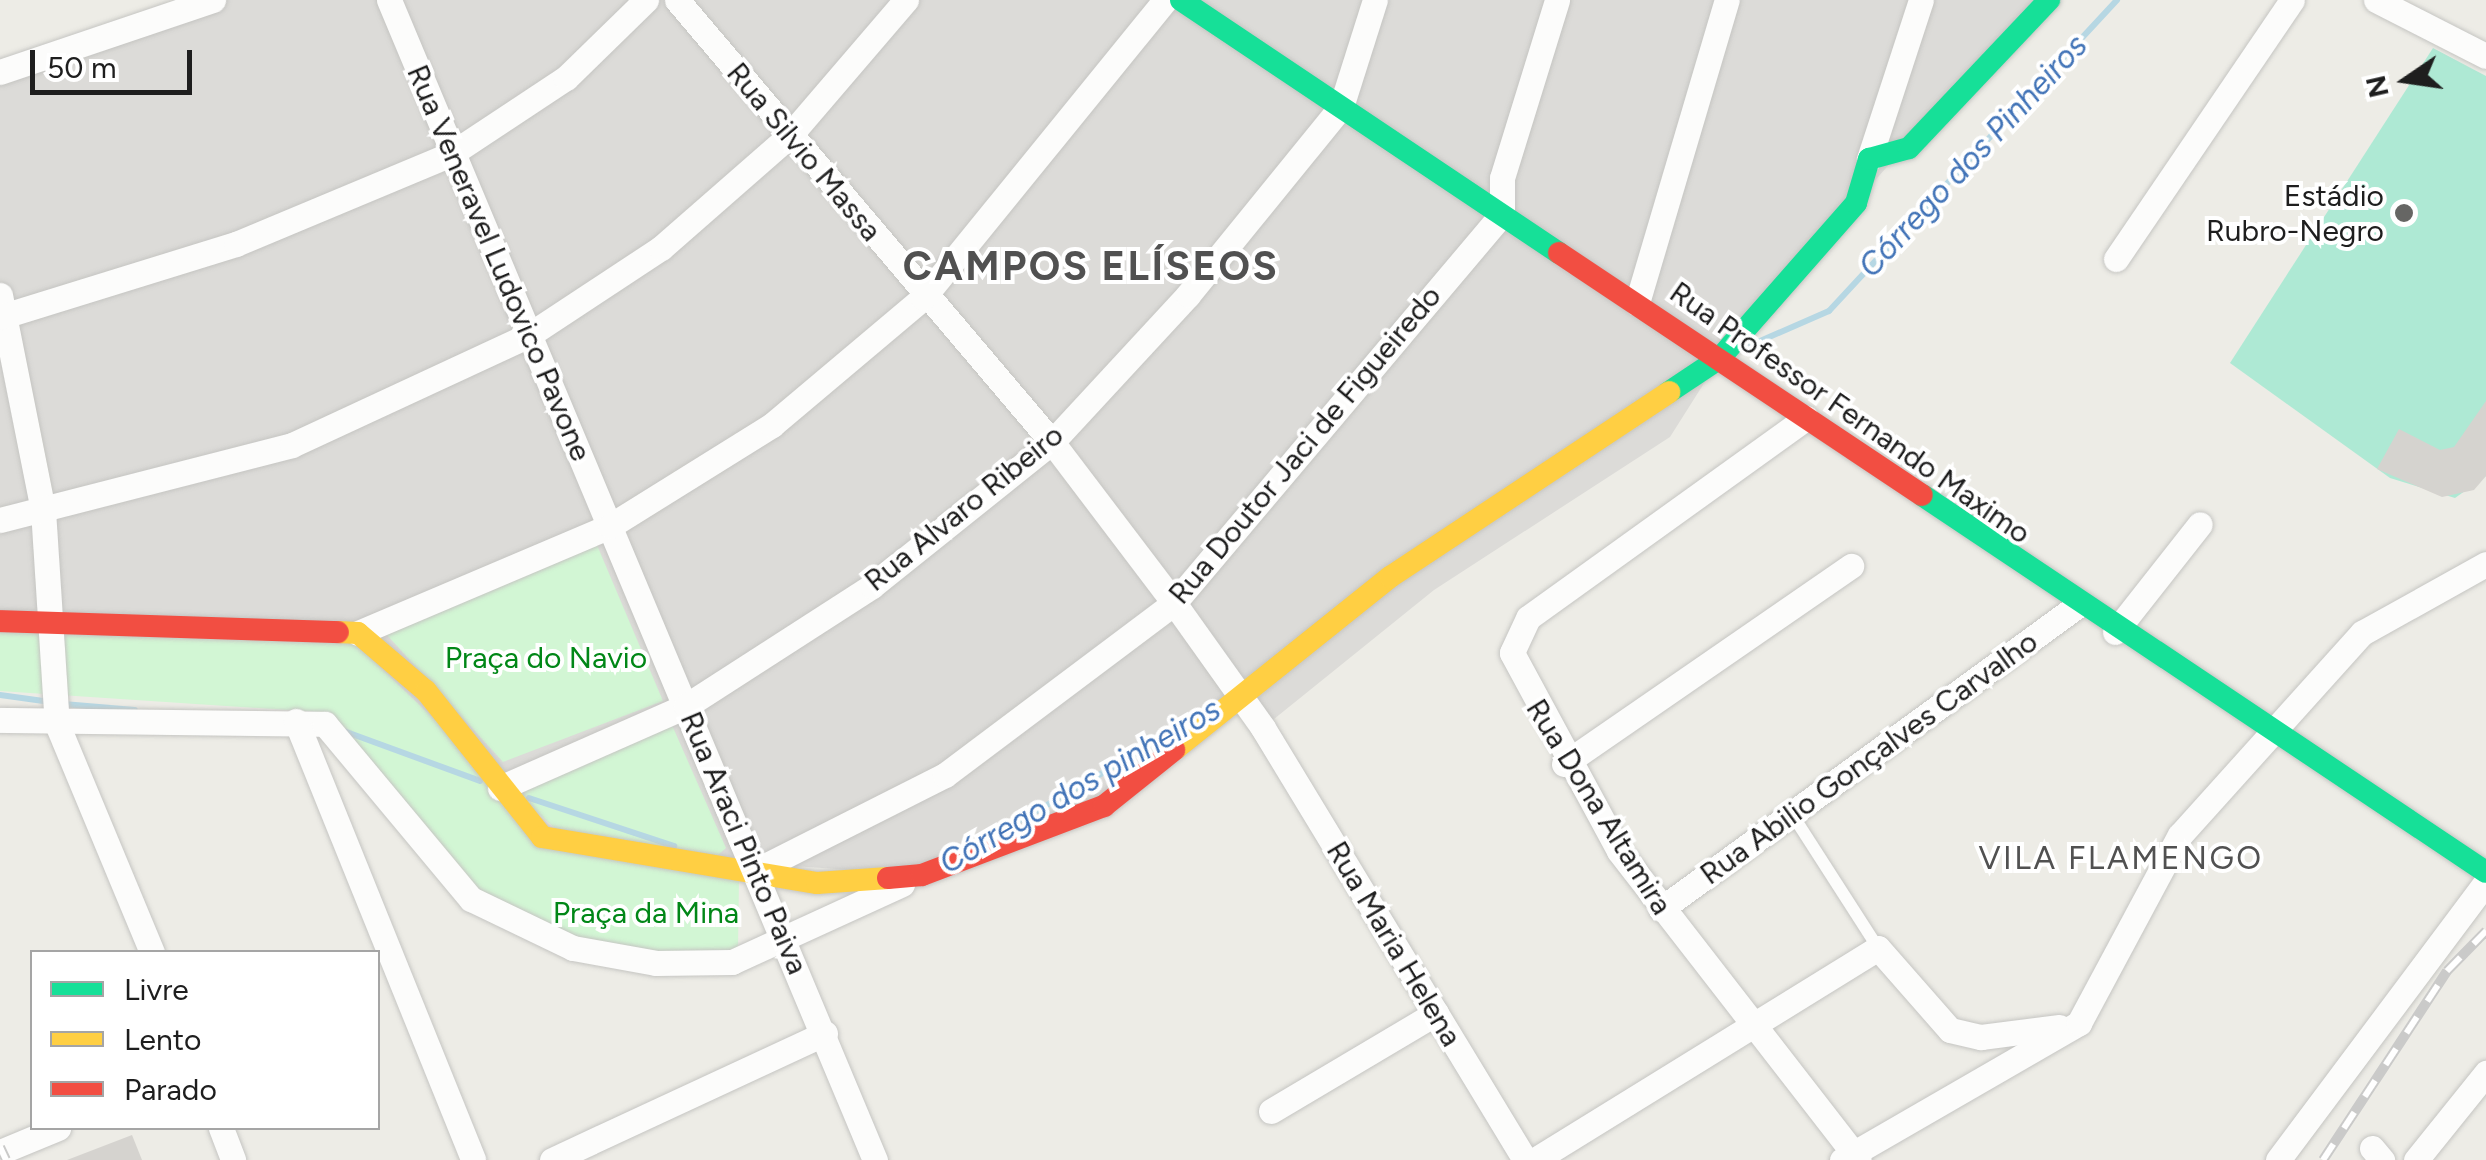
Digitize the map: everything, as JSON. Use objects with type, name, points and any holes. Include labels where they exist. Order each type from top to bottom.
[{"type":"street","points":[[0,72],[213,0]]},
{"type":"street","name":"Rua Veneravel Ludovico Pavone","points":[[389,0],[610,526]]},
{"type":"street","points":[[151,950],[57,724],[44,622],[43,510],[1,310],[236,244],[451,154],[566,78],[646,0]]},
{"type":"street","name":"Rua Silvio Massa","points":[[677,0],[923,298],[1052,442],[1263,728]]},
{"type":"street","points":[[0,520],[292,445],[529,334],[662,248],[791,134],[906,0]]},
{"type":"street","points":[[0,621],[358,633],[610,526],[772,424],[923,298],[1164,0]]},
{"type":"street","name":"Rua Professor Fernando Maximo","points":[[1181,0],[1720,358],[2115,632],[2280,728],[2486,872]]},
{"type":"street","name":"Rua Alvaro Ribeiro","points":[[500,788],[686,706],[872,586],[1052,442],[1188,296],[1341,107],[1376,0]]},
{"type":"street","points":[[1502,214],[1502,178],[1557,0]]},
{"type":"street","points":[[1637,303],[1727,0]]},
{"type":"street","points":[[0,720],[57,724],[325,724],[471,899],[573,948],[656,962],[732,962],[782,934],[1104,806],[1390,577],[1720,358],[1856,203],[1921,0]]},
{"type":"street","points":[[1869,159],[1909,148],[2050,0]]},
{"type":"street","points":[[2116,259],[2292,0]]},
{"type":"street","points":[[2376,0],[2486,56]]},
{"type":"street","name":"Rua Doutor Jaci de Figueiredo","points":[[753,872],[946,775],[1174,603],[1502,214]]},
{"type":"street","name":"Rua Dona Altamira","points":[[1806,418],[1515,635],[1519,677],[1564,764],[1661,910],[1852,1158]]},
{"type":"street","points":[[2115,632],[2200,524]]},
{"type":"street","name":"Rua Araci Pinto Paiva","points":[[610,526],[875,1160]]},
{"type":"street","points":[[1852,1158],[2079,1024],[2111,976],[2154,873],[2362,633],[2486,564]]},
{"type":"street","points":[[1564,764],[1850,566]]},
{"type":"street","name":"Rua Abilio Gonçalves Carvalho","points":[[1661,910],[2077,606]]},
{"type":"street","points":[[358,633],[426,692],[542,836],[566,847],[816,884],[922,876]]},
{"type":"street","points":[[296,721],[474,1160]]},
{"type":"street","name":"Rua Maria Helena","points":[[1263,728],[1525,1160]]},
{"type":"street","points":[[2278,1160],[2486,882]]},
{"type":"street","points":[[1535,1160],[1748,1022],[1878,948],[1912,995],[1966,1036],[2079,1024]]},
{"type":"street","points":[[1271,1110],[1436,1014]]},
{"type":"street","points":[[552,1160],[825,1033]]},
{"type":"street","points":[[2416,1160],[2486,1073]]},
{"type":"street","points":[[8,1146],[52,1130]]},
{"type":"street","points":[[223,1130],[233,1160]]},
{"type":"lane","points":[[1792,814],[1878,948]]},
{"type":"shaded area","points":[[213,0],[2049,0],[1899,153],[1720,358],[1670,437],[1434,590],[1263,728],[1241,695],[1104,806],[922,875],[592,852],[470,744],[0,621],[0,72]]},
{"type":"green space","name":"Estádio Rubro-Negro","points":[[2433,48],[2486,76],[2486,476],[2455,498],[2390,478],[2230,363]]},
{"type":"green space","name":"Praça do Navio","points":[[597,545],[663,701],[503,762],[386,634]]},
{"type":"green space","name":"Praça da Mina","points":[[0,631],[355,643],[463,747],[523,830],[739,880],[738,949],[650,961],[573,948],[478,891],[332,713],[0,691]]},
{"type":"green space","points":[[672,725],[726,848],[718,855],[558,831],[517,794]]},
{"type":"building","points":[[2486,401],[2486,476],[2474,490],[2442,497],[2377,469],[2399,429],[2440,450],[2454,447]]},
{"type":"building","points":[[132,1135],[142,1160],[67,1160]]},
{"type":"waterway","name":"Córrego dos Pinheiros","points":[[1751,345],[1829,311],[2117,0]]},
{"type":"waterway","name":"Córrego dos pinheiros","points":[[0,695],[51,702]]},
{"type":"waterway","name":"Córrego dos pinheiros","points":[[63,704],[135,710]]},
{"type":"waterway","name":"Córrego dos pinheiros","points":[[341,730],[480,781]]},
{"type":"waterway","name":"Córrego dos pinheiros","points":[[1019,821],[1160,740]]},
{"type":"waterway","name":"Córrego dos pinheiros","points":[[529,798],[674,846]]},
{"type":"railway","points":[[2323,1160],[2447,971],[2486,931]]},
{"type":"railway","points":[[0,1147],[6,1160]]},
{"type":"traffic: fast","points":[[1181,0],[1559,253]]},
{"type":"traffic: fast","points":[[1669,392],[1720,358],[1856,203],[1869,159],[1909,148],[2049,0]]},
{"type":"traffic: fast","points":[[1922,495],[2486,872]]},
{"type":"traffic: slow","points":[[1174,750],[1390,577],[1669,392]]},
{"type":"traffic: slow","points":[[338,632],[358,633],[426,691],[542,837],[817,883],[888,878]]},
{"type":"traffic: jam","points":[[1559,253],[1922,495]]},
{"type":"traffic: jam","points":[[0,621],[338,632]]},
{"type":"traffic: jam","points":[[888,878],[922,875],[1104,806],[1174,750]]},
{"type":"place","name":"Estádio Rubro-Negro","points":[[2404,213]]},
{"type":"district","name":"CAMPOS ELÍSEOS","points":[[1091,266]]},
{"type":"district","name":"VILA FLAMENGO","points":[[2121,858]]}]
